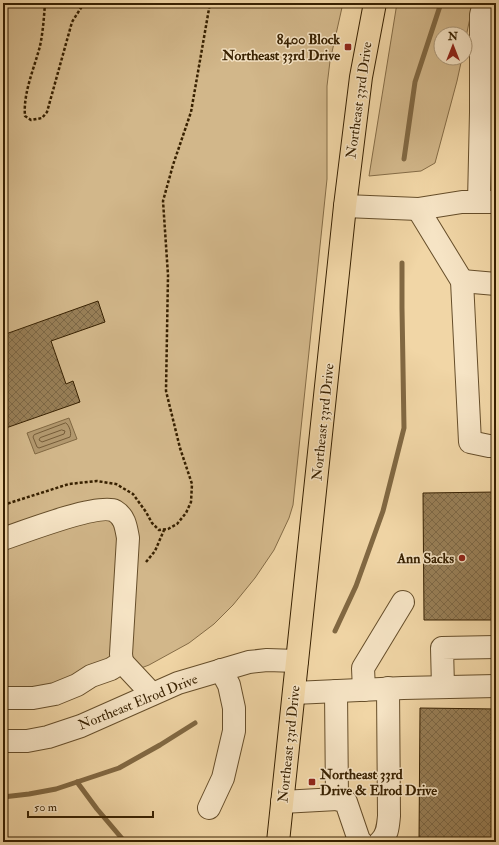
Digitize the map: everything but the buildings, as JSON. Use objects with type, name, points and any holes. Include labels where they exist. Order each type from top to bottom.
[{"type":"main road","name":"Northeast 33rd Drive","points":[[278,842],[345,206],[361,78],[375,3]]},
{"type":"street","points":[[345,206],[418,209],[462,202],[488,202],[481,112],[480,15],[484,3]]},
{"type":"street","points":[[418,209],[486,283],[470,442],[488,446],[496,446]]},
{"type":"street","points":[[3,539],[80,514],[94,511],[108,509],[122,516],[126,525],[128,538],[121,654],[122,662],[152,694]]},
{"type":"street","points":[[364,690],[364,668],[403,602]]},
{"type":"street","points":[[443,687],[442,648],[496,647]]},
{"type":"street","name":"Northeast Elrod Drive","points":[[3,741],[27,741],[48,737],[81,726],[178,683],[249,662],[267,660],[297,661]]},
{"type":"street","points":[[3,698],[33,698],[55,694],[90,676],[111,669],[122,662]]},
{"type":"street","points":[[209,808],[223,778],[234,731],[234,708],[229,685],[221,670]]},
{"type":"street","points":[[294,693],[388,688],[496,686]]},
{"type":"street","points":[[380,842],[383,840],[388,830],[389,816],[388,688]]},
{"type":"street","points":[[336,691],[337,799]]},
{"type":"street","points":[[282,802],[337,799],[346,802],[361,842]]},
{"type":"path","points":[[45,3],[41,44],[24,109],[25,116],[31,120],[42,118],[47,112],[72,22],[84,3]]},
{"type":"path","points":[[3,505],[70,484],[97,481],[116,484],[134,494],[152,523],[159,530],[168,530],[177,524],[186,513],[191,502],[192,484],[180,448],[166,391],[168,275],[163,201],[173,165],[191,112],[210,3]]},
{"type":"path","points":[[126,570],[137,569],[143,566],[155,551],[164,530]]},
{"type":"shaded area","points":[[3,3],[343,3],[330,61],[327,86],[327,179],[293,505],[289,518],[274,550],[255,578],[233,605],[214,624],[189,643],[149,665],[102,683],[80,694],[3,708]]},
{"type":"shaded area","points":[[397,3],[473,3],[468,26],[433,26],[433,66],[460,66],[435,163],[421,171],[369,176]]},
{"type":"water","points":[[69,418],[77,439],[35,454],[27,433]]},
{"type":"waterway","points":[[404,159],[415,82],[441,3]]},
{"type":"waterway","points":[[335,631],[356,586],[383,511],[404,428],[402,263]]},
{"type":"waterway","points":[[3,797],[56,789],[119,768],[195,723]]},
{"type":"waterway","points":[[77,782],[97,809],[125,842]]},
{"type":"place","name":"8400 Block Northeast 33rd Drive","points":[[348,47]]},
{"type":"place","name":"Ann Sacks","points":[[462,558]]},
{"type":"place","name":"Northeast 33rd Drive & Elrod Drive","points":[[312,782]]}]
